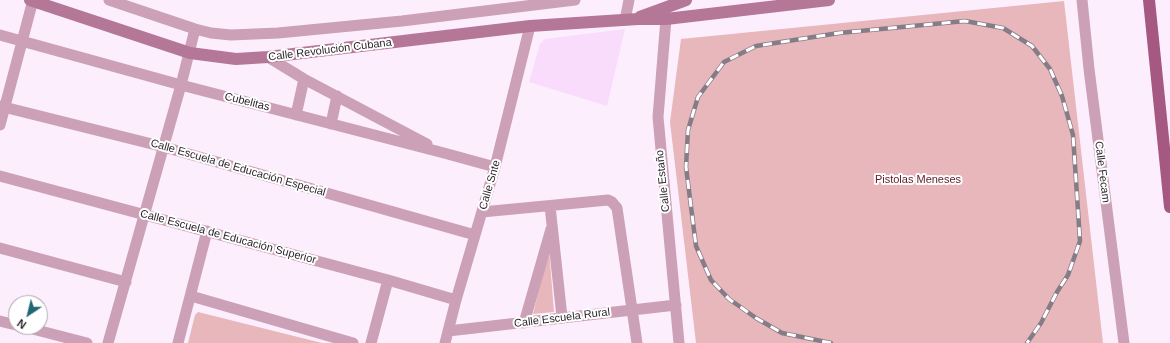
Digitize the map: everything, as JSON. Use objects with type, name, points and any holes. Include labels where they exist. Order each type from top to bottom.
[{"type":"main road","points":[[1149,0],[1170,206]]},
{"type":"street","points":[[0,125],[2,107],[32,0]]},
{"type":"street","name":"Calle Revolución Cubana","points":[[32,0],[190,53],[236,59],[268,57],[530,26],[638,19],[666,19],[829,0]]},
{"type":"street","points":[[109,0],[195,29],[211,33],[231,35],[278,33],[402,21],[575,0]]},
{"type":"street","points":[[625,20],[629,0]]},
{"type":"street","name":"Calle Revolución Cubana","points":[[638,19],[686,0]]},
{"type":"street","name":"Calle Fecam","points":[[1082,0],[1091,84],[1124,343]]},
{"type":"street","name":"Calle Estaño","points":[[666,19],[658,117],[679,343]]},
{"type":"street","name":"Calle Snte","points":[[446,343],[456,300],[495,167],[530,26]]},
{"type":"street","points":[[108,343],[181,86],[195,29]]},
{"type":"street","name":"Cubelitas","points":[[0,35],[181,86],[495,167]]},
{"type":"street","points":[[268,57],[304,79],[444,153]]},
{"type":"street","points":[[296,115],[304,79]]},
{"type":"street","points":[[331,124],[337,96]]},
{"type":"street","name":"Calle Escuela de Educación Especial","points":[[2,107],[164,147],[475,235]]},
{"type":"street","name":"Calle Escuela de Educación Superior","points":[[0,176],[388,280],[456,300]]},
{"type":"street","points":[[482,212],[608,200],[612,202],[617,208],[637,343]]},
{"type":"street","points":[[550,206],[562,317]]},
{"type":"street","points":[[524,323],[552,225]]},
{"type":"street","points":[[178,343],[207,231]]},
{"type":"street","points":[[0,248],[126,282]]},
{"type":"street","points":[[371,343],[388,280]]},
{"type":"street","points":[[191,296],[353,343]]},
{"type":"street","name":"Calle Escuela Rural","points":[[448,331],[676,305]]},
{"type":"street","points":[[48,333],[88,343]]},
{"type":"shaded area","points":[[625,29],[607,106],[529,82],[540,44],[545,39]]},
{"type":"green space","name":"Pistolas Meneses","points":[[1064,1],[1103,343],[696,343],[670,122],[681,39]]},
{"type":"green space","points":[[549,249],[554,312],[533,314]]},
{"type":"green space","points":[[198,312],[322,343],[188,343],[195,315]]},
{"type":"railway","points":[[831,343],[782,333],[756,318],[729,299],[711,280],[696,246],[686,167],[688,130],[698,97],[724,62],[756,46],[839,33],[965,21],[1003,28],[1032,46],[1050,69],[1062,96],[1073,135],[1080,241],[1068,275],[1057,292],[1041,323],[1027,343]]}]
